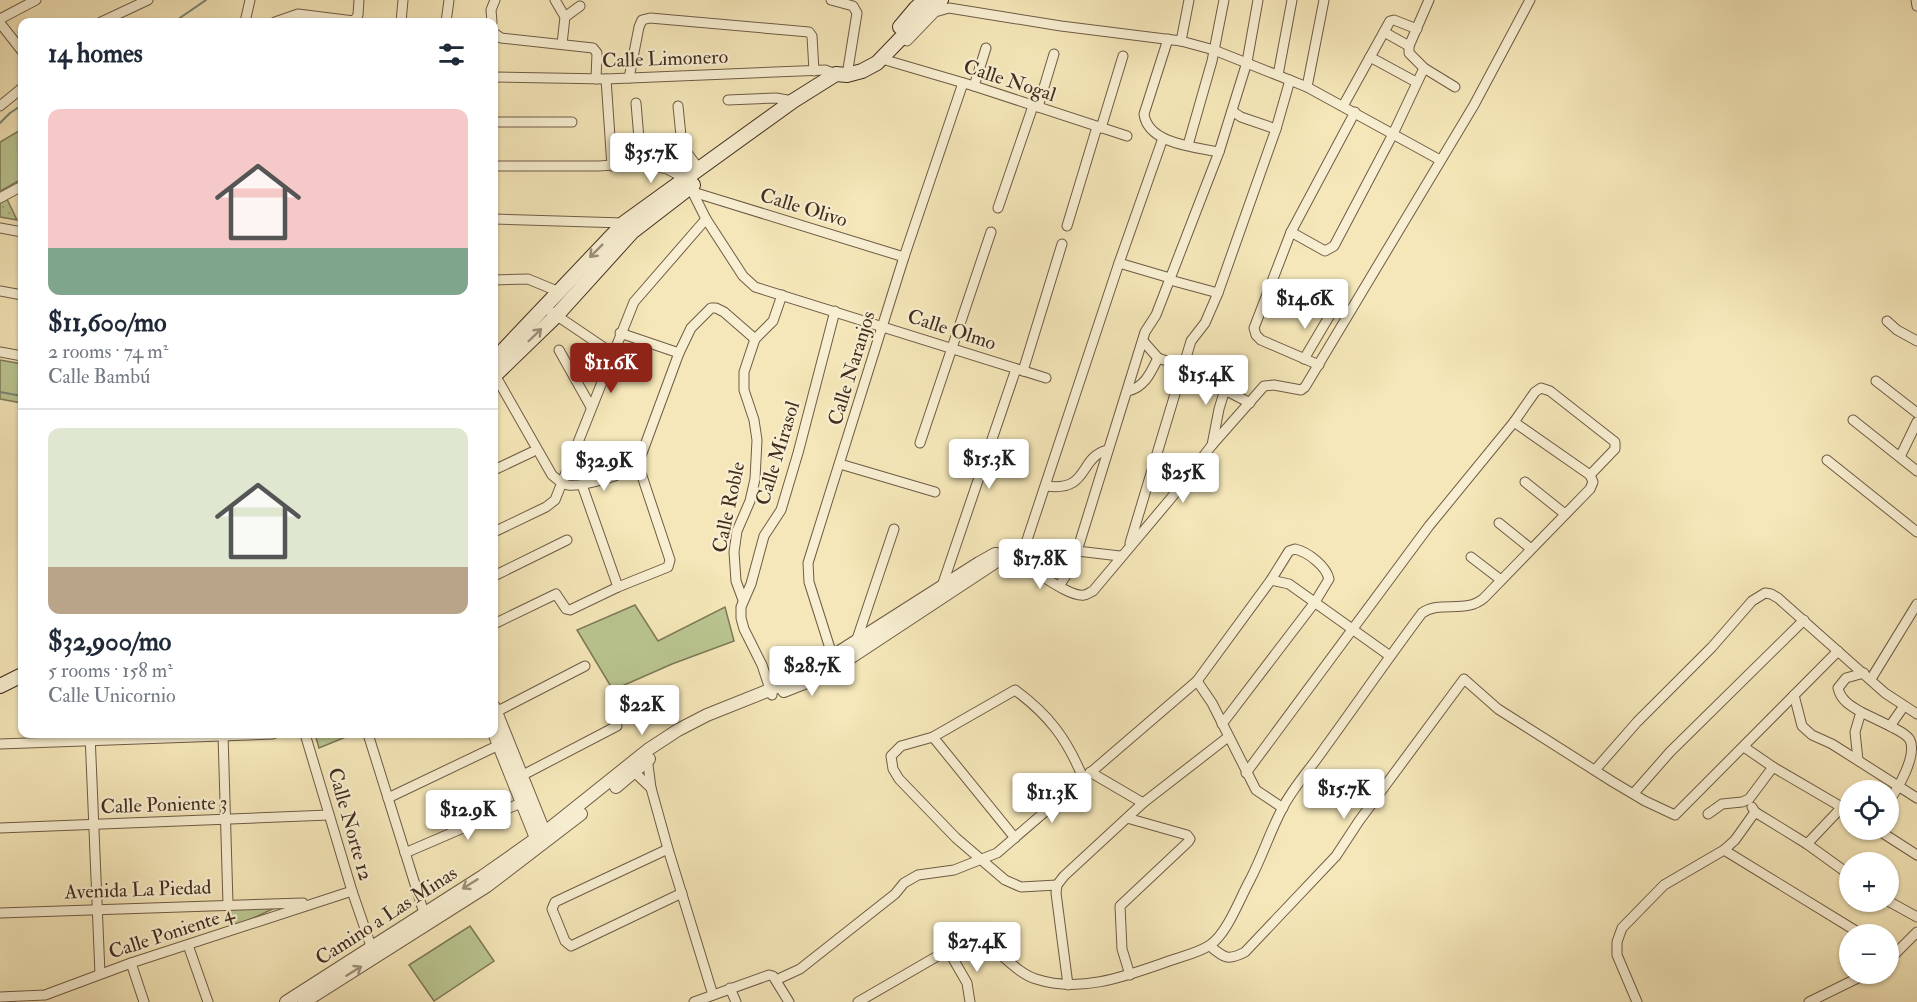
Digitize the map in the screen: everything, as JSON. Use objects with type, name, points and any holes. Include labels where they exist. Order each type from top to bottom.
[{"type":"main road","points":[[886,54],[900,26],[925,0]]},
{"type":"main road","points":[[498,356],[624,223],[690,185],[699,169],[793,102],[842,74],[870,67],[941,0]]},
{"type":"main road","points":[[498,372],[555,316],[632,232],[690,185],[842,81],[842,74]]},
{"type":"main road","points":[[0,686],[18,677]]},
{"type":"street","points":[[18,46],[0,21],[36,0]]},
{"type":"street","points":[[110,18],[148,0]]},
{"type":"street","points":[[246,18],[250,0]]},
{"type":"street","points":[[356,18],[359,0]]},
{"type":"street","points":[[401,18],[403,0]]},
{"type":"street","points":[[447,18],[449,0]]},
{"type":"street","points":[[492,18],[491,10],[495,0]]},
{"type":"street","points":[[555,0],[565,17],[562,44]]},
{"type":"street","points":[[831,0],[834,3],[853,6],[857,13],[842,74]]},
{"type":"street","points":[[1181,41],[1189,0]]},
{"type":"street","points":[[1188,145],[1214,50],[1224,0]]},
{"type":"street","points":[[1059,586],[1077,551],[1147,327],[1156,315],[1219,152],[1247,62],[1258,0]]},
{"type":"street","points":[[1278,75],[1292,0]]},
{"type":"street","points":[[1307,87],[1324,0]]},
{"type":"street","points":[[1429,0],[1409,46],[1409,53],[1424,68],[1455,87]]},
{"type":"street","points":[[834,661],[935,602],[995,554],[1020,561],[1074,594],[1084,595],[1093,591],[1129,545],[1264,386],[1301,390],[1305,387],[1474,105],[1530,0]]},
{"type":"street","points":[[1916,0],[1917,6]]},
{"type":"street","points":[[565,17],[580,6]]},
{"type":"street","points":[[886,54],[906,42],[935,12],[949,8],[1061,26],[1181,41],[1247,62],[1307,87],[1440,160]]},
{"type":"street","points":[[286,18],[298,14],[330,18]]},
{"type":"street","points":[[629,78],[639,27],[642,20],[650,18],[809,32],[812,36],[814,70]]},
{"type":"street","points":[[1343,106],[1392,19],[1417,29]]},
{"type":"street","points":[[1384,33],[1409,46]]},
{"type":"street","points":[[498,36],[596,50],[612,166]]},
{"type":"street","points":[[1168,39],[1144,114],[1148,126],[1163,138],[1219,152]]},
{"type":"street","points":[[974,86],[986,48]]},
{"type":"street","name":"Calle Nogal","points":[[886,54],[963,83],[1127,136]]},
{"type":"street","points":[[998,208],[1054,54]]},
{"type":"street","points":[[1067,226],[1123,56]]},
{"type":"street","points":[[1370,57],[1416,82]]},
{"type":"street","points":[[1291,232],[1325,251],[1334,246],[1393,134],[1424,68]]},
{"type":"street","name":"Calle Limonero","points":[[498,77],[601,79],[814,70],[842,74]]},
{"type":"street","points":[[1129,545],[1191,341],[1205,323],[1218,293],[1276,129],[1290,80]]},
{"type":"street","name":"Calle Naranjos","points":[[834,661],[809,582],[808,569],[904,257],[963,83]]},
{"type":"street","points":[[0,106],[18,91]]},
{"type":"street","points":[[728,100],[776,98],[793,102]]},
{"type":"street","points":[[498,166],[612,166],[641,163],[636,103]]},
{"type":"street","points":[[678,106],[682,146],[699,169]]},
{"type":"street","points":[[1232,111],[1241,117],[1276,129]]},
{"type":"street","points":[[1318,365],[1261,340],[1255,332],[1264,300],[1291,232],[1355,112]]},
{"type":"street","points":[[498,122],[573,122]]},
{"type":"street","points":[[1020,561],[1163,138]]},
{"type":"street","name":"Calle Olivo","points":[[641,163],[657,165],[690,185],[904,257]]},
{"type":"street","name":"Calle Olmo","points":[[690,185],[706,219],[747,281],[755,287],[1046,378]]},
{"type":"street","points":[[0,198],[18,188]]},
{"type":"street","points":[[498,219],[624,223]]},
{"type":"street","points":[[498,529],[555,500],[634,302],[706,219]]},
{"type":"street","points":[[0,232],[18,232]]},
{"type":"street","points":[[920,443],[991,232]]},
{"type":"street","points":[[935,602],[1020,370],[1062,244]]},
{"type":"street","points":[[1119,263],[1218,293]]},
{"type":"street","points":[[498,280],[534,280],[557,291]]},
{"type":"street","points":[[0,291],[18,294]]},
{"type":"street","name":"Calle Roble","points":[[771,692],[762,665],[741,618],[743,600],[736,581],[734,552],[737,531],[750,501],[756,470],[757,431],[743,380],[755,339],[772,321],[782,295]]},
{"type":"street","points":[[544,307],[612,353]]},
{"type":"street","points":[[498,383],[552,475],[561,483],[582,485],[630,470],[638,464],[679,353],[691,328],[711,308],[724,312],[755,339]]},
{"type":"street","name":"Calle Mirasol","points":[[743,600],[751,584],[764,536],[781,510],[835,311]]},
{"type":"street","points":[[1304,359],[1330,315]]},
{"type":"street","points":[[1887,321],[1897,330],[1917,341]]},
{"type":"street","points":[[621,333],[679,353]]},
{"type":"street","points":[[1143,341],[1158,358],[1184,367]]},
{"type":"street","points":[[560,350],[591,407]]},
{"type":"street","points":[[0,352],[18,355]]},
{"type":"street","points":[[1128,391],[1140,386],[1158,358]]},
{"type":"street","points":[[1212,446],[1230,373]]},
{"type":"street","points":[[1876,381],[1917,413]]},
{"type":"street","points":[[1246,773],[1351,629],[1514,422],[1535,392],[1541,388],[1550,391],[1616,444],[1614,451],[1590,475]]},
{"type":"street","points":[[1225,390],[1250,403]]},
{"type":"street","points":[[1854,420],[1917,471]]},
{"type":"street","points":[[858,1002],[962,940],[979,940],[1019,972],[1029,977],[1039,981],[1068,985],[1085,985],[1130,975],[1210,946],[1221,934],[1254,872],[1283,808],[1424,611],[1476,604],[1592,486],[1590,475],[1514,422]]},
{"type":"street","points":[[1900,457],[1917,422]]},
{"type":"street","points":[[1046,486],[1063,488],[1077,481],[1096,456],[1107,450]]},
{"type":"street","points":[[498,468],[532,452]]},
{"type":"street","points":[[1827,460],[1917,532]]},
{"type":"street","points":[[498,622],[558,593],[569,610],[668,567],[671,562],[638,464]]},
{"type":"street","points":[[840,464],[935,492]]},
{"type":"street","points":[[1525,482],[1565,514]]},
{"type":"street","points":[[582,485],[618,587]]},
{"type":"street","points":[[1499,523],[1530,548]]},
{"type":"street","points":[[856,642],[894,529]]},
{"type":"street","points":[[498,574],[567,540]]},
{"type":"street","points":[[776,980],[800,969],[895,894],[904,883],[913,877],[923,873],[954,870],[997,853],[1197,681],[1292,549],[1303,552],[1329,577],[1328,582],[1222,724]]},
{"type":"street","points":[[1077,551],[1120,556]]},
{"type":"street","points":[[1472,558],[1501,580]]},
{"type":"street","points":[[542,840],[647,756],[771,692],[804,684],[856,642],[941,588],[980,567]]},
{"type":"street","points":[[1271,580],[1289,584],[1390,656]]},
{"type":"street","points":[[1595,770],[1637,722],[1712,647],[1752,601],[1765,593],[1771,594],[1804,620],[1885,693],[1917,714]]},
{"type":"street","points":[[1900,787],[1912,756],[1912,747],[1905,735],[1846,702],[1839,694],[1838,688],[1846,678],[1867,676],[1917,604]]},
{"type":"street","points":[[1634,794],[1670,752],[1804,620]]},
{"type":"street","points":[[1210,946],[1226,957],[1232,958],[1245,952],[1336,855],[1464,679],[1498,709],[1645,801],[1675,814],[1838,651]]},
{"type":"street","points":[[498,709],[585,666]]},
{"type":"street","points":[[1197,681],[1212,703],[1256,790],[1283,808]]},
{"type":"street","points":[[1057,885],[1016,886],[1005,880],[956,838],[899,779],[893,769],[891,756],[898,748],[914,741],[933,737],[1015,690],[1053,723],[1087,775],[1143,803]]},
{"type":"street","points":[[1794,695],[1802,726],[1812,735],[1832,744],[1917,798]]},
{"type":"street","points":[[1890,726],[1904,706]]},
{"type":"street","points":[[1858,760],[1855,732],[1862,712]]},
{"type":"street","points":[[498,718],[542,840]]},
{"type":"street","points":[[521,777],[617,726]]},
{"type":"street","points":[[933,737],[1015,838]]},
{"type":"street","points":[[1068,985],[1057,885],[1143,803],[1228,737]]},
{"type":"street","points":[[0,744],[77,738]]},
{"type":"street","points":[[90,738],[100,974]]},
{"type":"street","points":[[223,738],[228,904]]},
{"type":"street","name":"Calle Norte 12","points":[[307,738],[352,891],[373,952]]},
{"type":"street","points":[[369,738],[424,913]]},
{"type":"street","points":[[496,738],[521,803],[542,840]]},
{"type":"street","points":[[388,798],[499,745]]},
{"type":"street","points":[[1744,747],[1839,806]]},
{"type":"street","points":[[647,756],[651,788],[712,995]]},
{"type":"street","points":[[1708,814],[1722,804],[1749,799],[1773,767]]},
{"type":"street","points":[[631,770],[651,788]]},
{"type":"street","points":[[1749,799],[1755,812],[1839,867]]},
{"type":"street","points":[[405,853],[521,803]]},
{"type":"street","points":[[1637,1002],[1617,955],[1617,942],[1622,928],[1664,885],[1724,850],[1735,840],[1755,812]]},
{"type":"street","name":"Calle Poniente 3","points":[[0,828],[329,815]]},
{"type":"street","points":[[1807,844],[1839,815]]},
{"type":"street","points":[[1127,818],[1187,835],[1190,839],[1120,906],[1122,949],[1130,975]]},
{"type":"street","name":"Camino a Las Minas","points":[[304,1002],[424,913],[542,840]]},
{"type":"street","name":"Camino a Las Minas","points":[[286,1002],[493,881],[542,840]]},
{"type":"street","points":[[1894,840],[1917,855]]},
{"type":"street","points":[[668,849],[555,902],[552,909],[565,941],[571,946],[682,893]]},
{"type":"street","points":[[1724,850],[1845,924]]},
{"type":"street","name":"Calle Poniente 4","points":[[0,997],[45,995],[131,963],[352,891]]},
{"type":"street","name":"Avenida La Piedad","points":[[0,913],[313,903]]},
{"type":"street","points":[[1899,907],[1917,917]]},
{"type":"street","points":[[1899,948],[1917,932]]},
{"type":"street","points":[[188,945],[208,1002]]},
{"type":"street","points":[[948,950],[967,982],[970,1002]]},
{"type":"street","points":[[131,963],[144,1002]]},
{"type":"street","points":[[694,1002],[769,975],[776,980],[789,1002]]},
{"type":"street","points":[[1809,1002],[1846,984]]},
{"type":"street","points":[[730,988],[736,1002]]},
{"type":"street","points":[[23,1002],[45,995]]},
{"type":"green space","points":[[18,131],[18,181],[0,191],[0,142]]},
{"type":"green space","points":[[6,197],[17,220],[0,217],[0,201]]},
{"type":"green space","points":[[0,360],[18,363],[18,402],[0,399]]},
{"type":"green space","points":[[635,605],[658,641],[725,607],[734,641],[672,664],[613,690],[577,630]]},
{"type":"green space","points":[[316,738],[343,738],[319,748]]},
{"type":"green space","points":[[281,905],[230,929],[229,908]]},
{"type":"green space","points":[[470,926],[494,961],[434,1001],[409,965]]},
{"type":"waterway","points":[[180,18],[206,0]]},
{"type":"waterway","points":[[0,123],[18,108]]},
{"type":"waterway","points":[[0,392],[18,395]]}]
